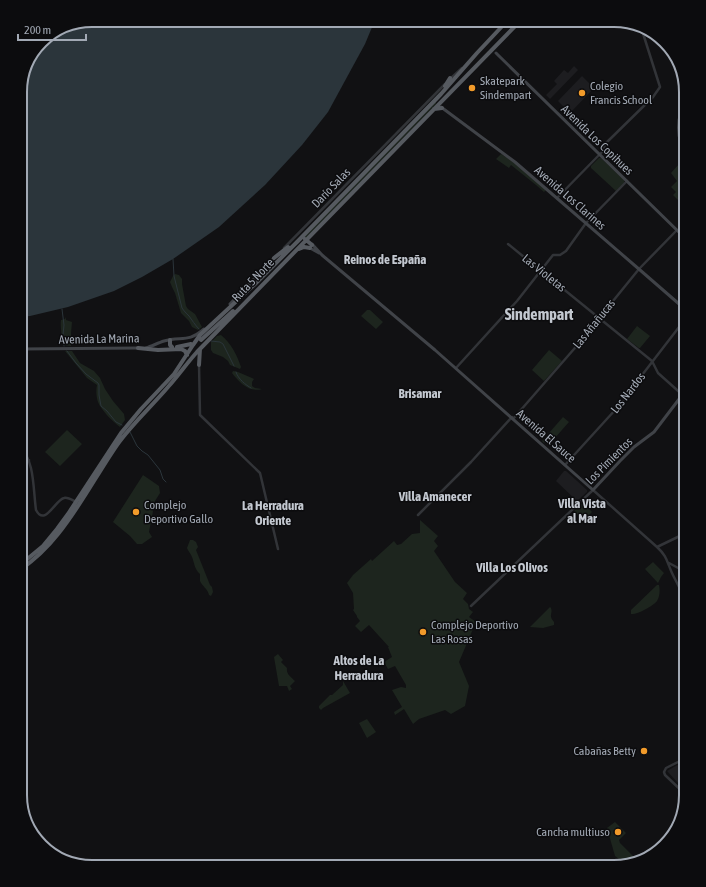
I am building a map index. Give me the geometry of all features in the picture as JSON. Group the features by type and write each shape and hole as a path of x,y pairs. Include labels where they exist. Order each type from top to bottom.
{"highway":[{"name":"Ruta 5 Norte","path":"27,564 52,541 64,526 121,433 170,378 199,340 229,307 255,284 298,241 437,98 502,27"},
{"path":"440,94 438,101 440,106 489,52 514,27"},
{"path":"487,42 489,52"},
{"path":"496,53 497,45"},
{"path":"437,98 450,78"},
{"name":"Ruta 5 Norte","path":"27,559 50,538 126,434 197,352 432,111 440,106"},
{"path":"311,245 310,239 312,234"},
{"path":"274,258 302,239 306,240 311,245"},
{"path":"296,250 311,245"},
{"path":"197,352 196,344 199,340 204,338 226,317 244,304"},
{"path":"170,340 170,345 172,347"},
{"path":"147,349 191,344"},
{"path":"138,348 158,350 181,349 185,350 187,355"},
{"path":"199,364 201,348"},
{"path":"189,361 195,360 199,364"}],"main road":[{"name":"Avenida Los Copihues","path":"496,53 677,230"},
{"name":"Avenida Los Clarines","path":"440,106 515,162 679,304"},
{"name":"Avenida El Sauce","path":"311,245 456,368 593,490"},
{"name":"Darío Salas","path":"199,333 229,307 274,258"},
{"name":"Avenida La Marina","path":"27,350 138,348 151,346 162,341 188,338 199,333"},
{"name":"Los Pimientos","path":"593,490 620,461 654,432 679,400"}],"street":[{"path":"557,198 600,155 605,144 653,97 660,87 643,34"},
{"name":"Darío Salas","path":"274,258 450,78 474,56"},
{"path":"456,368 512,307 553,255 560,255 566,252 586,223 627,182"},
{"name":"Las Añañucas","path":"418,515 512,418 574,349 639,269 677,230"},
{"name":"Las Violetas","path":"508,244 652,361 658,373 679,391"},
{"name":"Los Nardos","path":"565,465 621,403 679,327"},
{"path":"197,352 199,364 200,415 260,473 278,548"},
{"path":"27,456 31,469 36,510 38,513 42,515 47,514 58,501 64,498 70,499 77,503"},
{"name":"Avenida El Sauce","path":"593,490 663,552 679,587"},
{"name":"Los Pimientos","path":"471,606 593,490"},
{"path":"657,547 679,536"},
{"path":"668,563 679,568"},
{"path":"679,762 666,768 664,772 665,775 679,788"}],"shaded area":[{"path":"92,27 372,27 365,44 328,112 302,145 265,185 219,227 173,259 114,291 68,307 27,316 27,88 32,67 46,46 67,32 79,28"},
{"path":"574,66 578,70 550,99 546,95 557,84 554,81 564,70 568,73"},
{"name":"Colegio Francis School","path":"582,76 594,88 570,113 558,101"},
{"path":"436,101 436,104 305,239 303,238"},
{"path":"501,154 514,162 546,190 544,192 511,165 509,168 496,159"},
{"path":"599,158 601,158 624,180 624,183 616,191 591,168 591,166"},
{"path":"679,164 678,200 673,195 676,192 671,187 677,181 671,173"},
{"path":"175,274 179,275 182,279 186,306 195,314 202,327 198,330 192,327 189,321 181,313 170,282"},
{"path":"367,310 370,310 383,322 376,329 361,316"},
{"path":"66,317 66,320 72,322 71,346 63,345 61,320 65,319"},
{"path":"637,326 650,336 640,348 627,339"},
{"path":"221,335 228,342 238,358 241,367 240,369 230,365 223,357 213,353 211,350 211,342 217,336"},
{"path":"549,350 562,361 544,381 532,370"},
{"path":"65,351 72,351 80,363 94,371 100,378 113,401 124,414 125,420 120,427 108,416 98,402 96,391 97,385 87,378"},
{"path":"233,371 254,379 252,386 262,389 257,390 245,386 232,373"},
{"path":"563,417 569,422 554,439 551,436 544,443 542,441"},
{"path":"67,430 82,444 60,466 45,452"},
{"path":"564,471 566,471 587,490 587,492 578,500 576,500 556,481"},
{"name":"Complejo Deportivo Gallo","path":"143,475 159,486 160,493 155,501 149,532 152,537 142,544 137,544 113,522"},
{"path":"582,503 584,503 592,512 583,521 574,511"},
{"name":"Complejo Deportivo Las Rosas","path":"420,520 438,536 434,541 438,546 434,551 455,582 467,593 463,599 468,604 469,609 473,612 469,617 476,622 459,662 469,686 465,706 451,714 445,710 419,719 413,724 404,709 395,715 394,712 402,707 392,690 401,687 406,688 406,685 395,666 388,669 384,662 392,657 389,647 369,625 361,632 355,626 360,621 353,610 353,593 347,583 353,575 371,559 372,561 394,541 397,545 401,544 412,534 420,533"},
{"path":"190,540 196,542 198,547 196,550 212,587 213,592 211,596 200,581 200,574 187,548"},
{"path":"653,562 664,573 658,583 645,569"},
{"path":"657,585 659,585 660,591 657,601 645,610 631,614 631,610"},
{"path":"550,607 551,618 554,625 543,628 530,627"},
{"path":"278,654 283,660 281,662 287,668 288,674 295,681 290,686 292,689 289,691 287,686 279,686 274,657"},
{"path":"343,681 350,693 321,710 319,706 343,685"},
{"path":"367,719 376,732 367,738 359,723"},
{"path":"679,764 679,784 667,771"},
{"path":"615,822 626,833 619,840 620,843 634,857 619,859 615,856 607,828"}],"waterway":[{"path":"173,259 174,276 182,308 199,329"},
{"path":"62,309 64,346"},
{"path":"211,341 220,342 223,344 234,366"},
{"path":"67,351 86,374 98,383 101,406 116,422 122,425"},
{"path":"236,372 240,379 251,388"},
{"path":"130,432 137,446 148,455 160,470 163,479 166,482"}],"railway":[{"path":"679,120 679,136"}],"place":[{"name":"Skatepark Sindempart","path":"472,88"},
{"name":"Colegio Francis School","path":"582,93"},
{"name":"Complejo Deportivo Gallo","path":"136,512"},
{"name":"Complejo Deportivo Las Rosas","path":"423,632"},
{"name":"Cabañas Betty","path":"644,751"},
{"name":"Cancha multiuso","path":"618,832"}],"district":[{"name":"Reinos de España","path":"385,259"},
{"name":"Sindempart","path":"539,314"},
{"name":"Brisamar","path":"420,393"},
{"name":"Villa Amanecer","path":"435,496"},
{"name":"Villa Vista al Mar","path":"582,510"},
{"name":"La Herradura Oriente","path":"273,512"},
{"name":"Villa Los Olivos","path":"512,567"},
{"name":"Altos de La Herradura","path":"359,668"}]}
